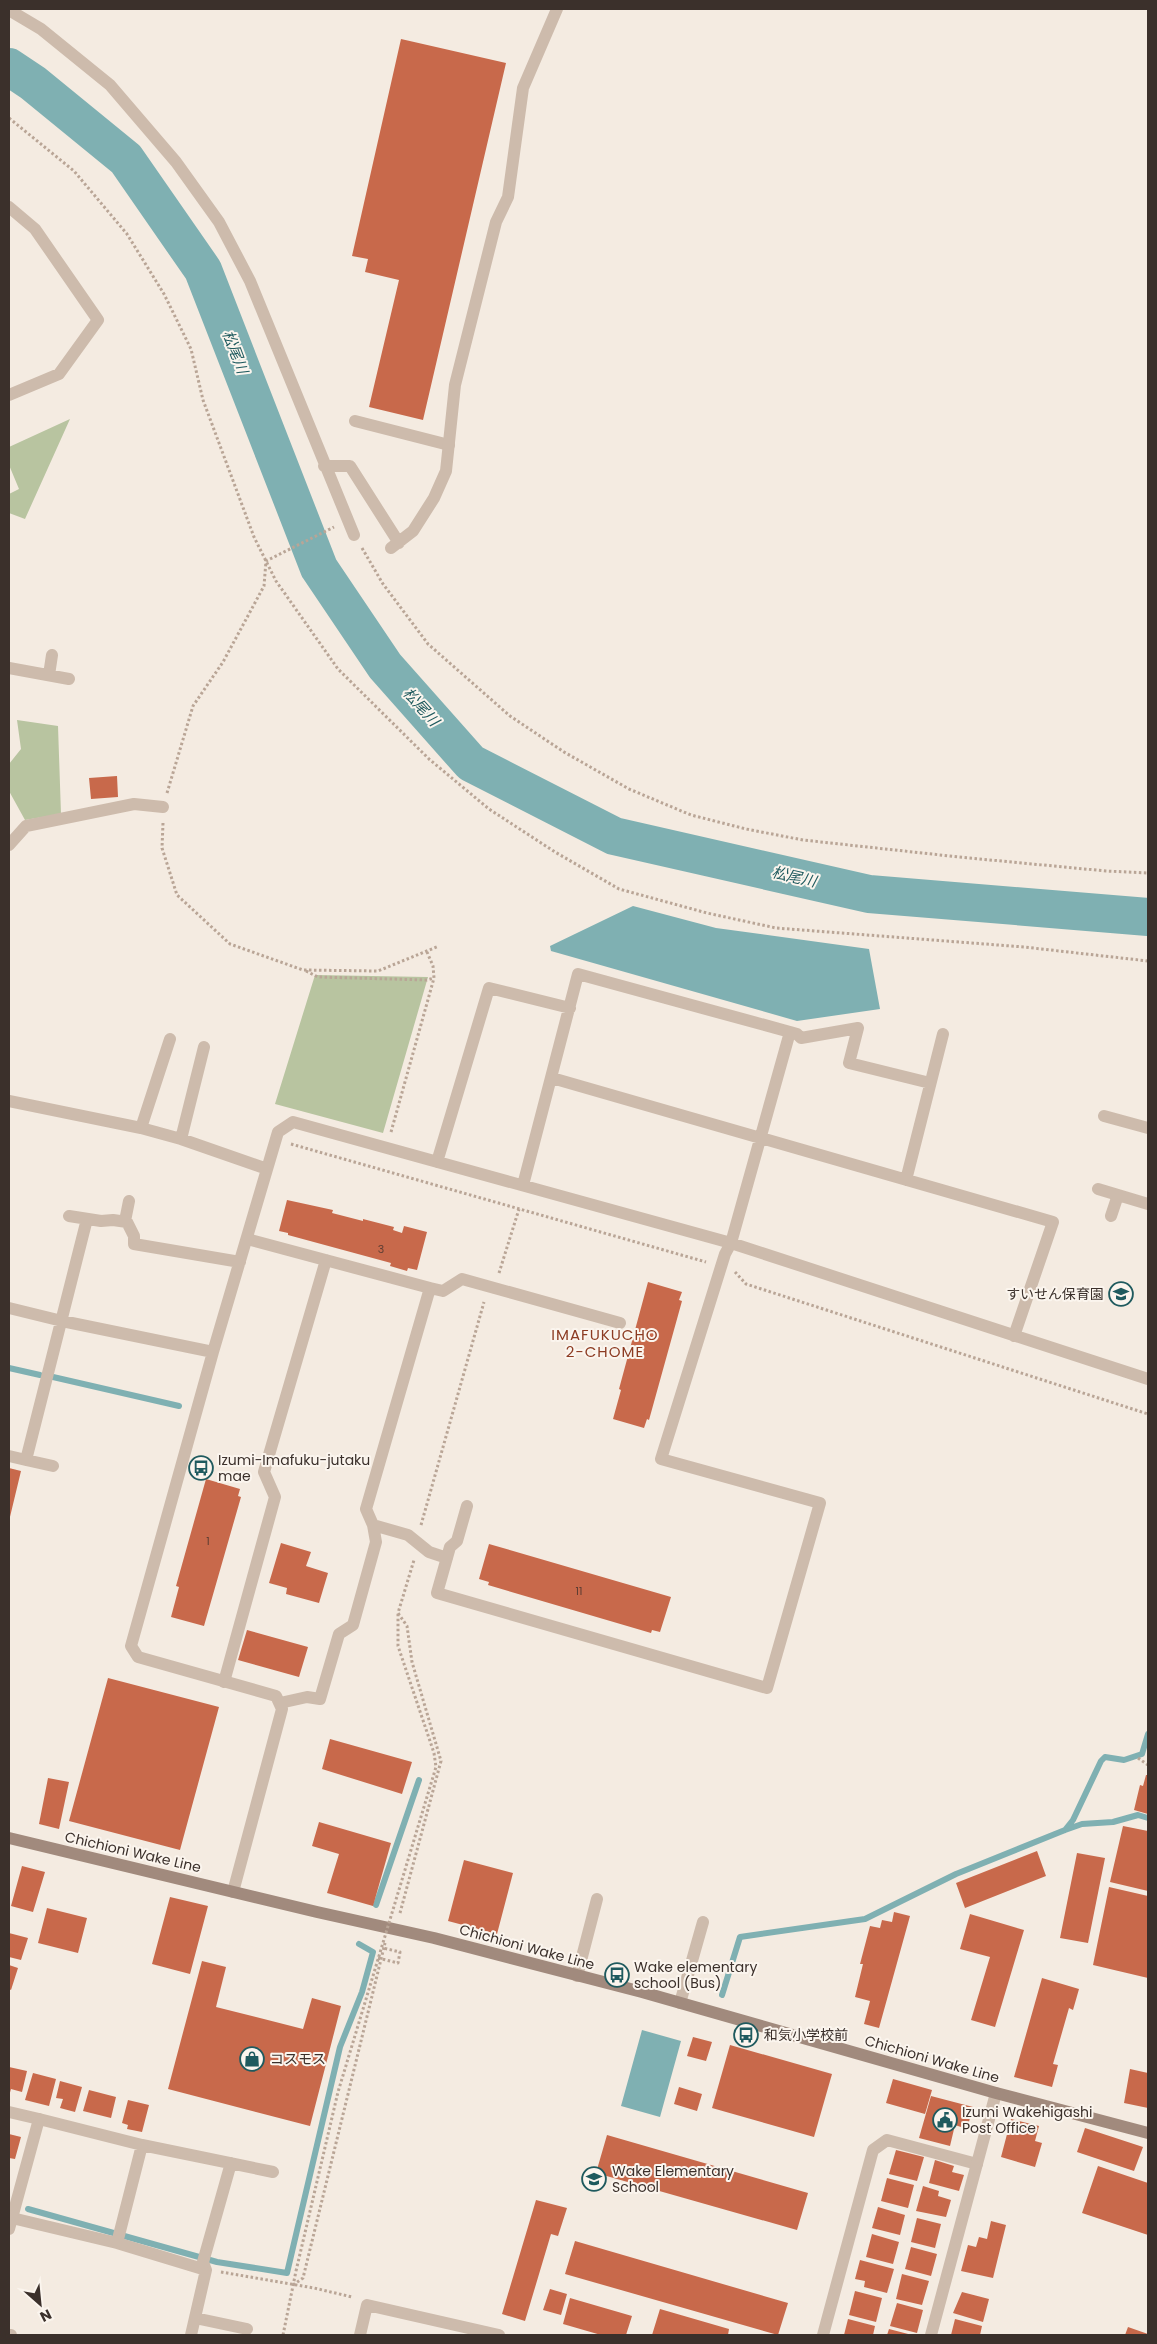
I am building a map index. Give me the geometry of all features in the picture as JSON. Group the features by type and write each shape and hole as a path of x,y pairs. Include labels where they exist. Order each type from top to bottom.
{"main road":[{"name":"Chichioni Wake Line","path":"9,1838 396,1929 680,2003 1148,2133"}],"street":[{"path":"324,466 350,466 395,546 413,530 434,498 446,471 455,385 496,222 508,197 523,88 557,9"},
{"path":"9,10 41,29 110,85 176,162 219,222 253,289 324,466 354,535"},
{"path":"9,207 35,229 98,320 59,374 9,395"},
{"path":"355,422 449,445"},
{"path":"49,676 52,655"},
{"path":"9,668 69,679"},
{"path":"9,845 26,826 134,804 163,807"},
{"path":"523,1185 578,974 790,1032 801,1038 858,1028 849,1063 930,1083"},
{"path":"437,1162 489,988 570,1008"},
{"path":"467,1506 457,1541 450,1547 437,1592 767,1688 820,1502 661,1459 724,1254 731,1243 790,1032"},
{"path":"906,1180 942,1034"},
{"path":"141,1128 170,1039"},
{"path":"181,1139 204,1047"},
{"path":"552,1078 1053,1222 1014,1336"},
{"path":"9,1101 33,1108 98,1118 141,1128 181,1139 267,1169"},
{"path":"1104,1116 1148,1128"},
{"path":"233,1892 282,1709 280,1703 276,1696 138,1657 131,1646 213,1352 278,1132 293,1122 731,1243 1148,1379"},
{"path":"1098,1189 1148,1204"},
{"path":"1111,1216 1118,1195"},
{"path":"125,1221 129,1201"},
{"path":"69,1216 125,1221 134,1236 134,1244 240,1262"},
{"path":"26,1460 87,1219"},
{"path":"247,1239 442,1291 462,1280 620,1323"},
{"path":"224,1682 275,1497 264,1472 326,1260"},
{"path":"280,1703 307,1697 320,1699 339,1634 353,1625 376,1542 373,1526 366,1510 430,1288"},
{"path":"10,1310 213,1352"},
{"path":"9,1456 53,1466"},
{"path":"373,1526 408,1536 429,1552 447,1558"},
{"path":"577,1976 597,1899"},
{"path":"680,2003 703,1922"},
{"path":"931,2335 996,2092"},
{"path":"9,2112 142,2145 273,2172"},
{"path":"39,2119 10,2224 118,2237 205,2262"},
{"path":"823,2335 873,2150 887,2140 977,2164"},
{"path":"118,2237 142,2145"},
{"path":"191,2335 205,2262 231,2163"},
{"path":"360,2335 367,2305 471,2332 500,2335"},
{"path":"195,2318 247,2329"}],"path":[{"path":"9,118 74,172 127,234 164,294 191,349 203,400 254,537 276,581 338,669 429,759 489,809 555,852 619,889 707,913 776,928 1024,947 1148,961"},
{"path":"266,561 347,520"},
{"path":"354,535 383,584 428,644 510,716 564,752 630,788 691,816 803,840 998,861 1148,873"},
{"path":"266,561 264,586 223,662 194,706 163,807 162,848 177,894 230,944 318,977 427,980 434,978"},
{"path":"303,970 378,971 439,946"},
{"path":"391,1133 434,978 433,966 427,952"},
{"path":"287,1154 290,1144 733,1269 746,1284 1148,1414"},
{"path":"283,2335 338,2092 436,1767 434,1753 398,1646 398,1613 418,1545 420,1527 485,1297 494,1288 519,1209"},
{"path":"396,1929 441,1761 412,1662 407,1626 398,1613"},
{"path":"1138,1758 1148,1765"},
{"path":"293,2285 303,2278 385,1941"},
{"path":"378,1958 398,1963 400,1952 383,1948"},
{"path":"205,2262 293,2285 358,2298 367,2305"}],"green space":[{"path":"70,419 25,519 9,513 9,494 19,489 9,465 9,447"},
{"path":"17,720 58,726 61,814 25,820 9,791 9,764 21,749"},
{"path":"315,975 428,977 383,1133 275,1104"}],"water":[{"path":"633,906 716,928 869,949 880,1009 797,1021 551,951 550,946"},
{"path":"642,2030 681,2041 660,2117 621,2106"}],"building":[{"path":"401,39 506,63 423,420 369,407 399,280 365,272 368,259 352,256"},
{"path":"117,776 118,797 91,799 89,778"},
{"path":"287,1200 333,1210 332,1213 363,1221 363,1219 394,1227 393,1230 402,1233 404,1226 427,1232 417,1270 408,1268 407,1271 390,1266 391,1263 279,1231"},
{"path":"648,1282 682,1292 679,1300 682,1301 649,1420 647,1419 644,1428 613,1419 621,1390 619,1389"},
{"path":"9,1468 21,1471 9,1521"},
{"path":"206,1479 240,1489 238,1496 241,1497 204,1626 171,1617 179,1587 176,1586"},
{"path":"281,1543 311,1552 306,1566 328,1573 319,1603 286,1594 287,1588 269,1583"},
{"path":"489,1544 671,1597 660,1632 652,1630 651,1633 488,1585 489,1582 479,1579"},
{"path":"247,1630 308,1647 299,1677 238,1660"},
{"path":"108,1678 219,1707 180,1850 69,1821"},
{"path":"330,1739 412,1762 402,1794 322,1769"},
{"path":"1146,1775 1148,1775 1148,1814 1134,1810 1140,1785 1143,1786"},
{"path":"48,1778 69,1782 59,1829 39,1824"},
{"path":"319,1822 391,1843 373,1906 327,1893 339,1854 312,1846"},
{"path":"1123,1826 1148,1831 1148,1891 1110,1882"},
{"path":"1037,1851 1046,1876 965,1908 956,1883"},
{"path":"1077,1853 1105,1858 1088,1943 1060,1938"},
{"path":"464,1860 513,1873 497,1934 448,1921"},
{"path":"22,1866 45,1872 33,1912 11,1906"},
{"path":"1109,1887 1148,1896 1148,1978 1093,1965"},
{"path":"170,1897 208,1906 190,1974 152,1964"},
{"path":"47,1908 87,1918 78,1953 38,1943"},
{"path":"894,1912 910,1916 879,2028 864,2024 870,2001 855,1997 863,1964 860,1964 870,1926 880,1928 882,1920 892,1922"},
{"path":"970,1914 1024,1930 995,2027 971,2020 990,1957 960,1949"},
{"path":"9,1933 28,1938 21,1960 9,1957"},
{"name":"コスモス","path":"202,1961 226,1967 216,2007 303,2029 312,1998 341,2006 310,2126 168,2089"},
{"path":"9,1965 18,1968 11,1990 9,1989"},
{"path":"1042,1978 1079,1989 1073,2010 1069,2008 1053,2064 1058,2065 1052,2087 1014,2077"},
{"path":"693,2037 712,2042 706,2061 687,2056"},
{"path":"730,2045 832,2074 814,2137 712,2108"},
{"path":"9,2067 27,2071 22,2092 11,2089 9,2096"},
{"path":"1130,2069 1148,2073 1148,2108 1124,2103"},
{"path":"33,2073 56,2079 49,2106 25,2100"},
{"path":"893,2079 932,2090 925,2114 886,2103"},
{"path":"60,2081 82,2087 75,2112 60,2108 63,2099 56,2098"},
{"path":"679,2087 702,2094 697,2111 674,2104"},
{"path":"89,2090 116,2097 111,2118 83,2111"},
{"path":"931,2096 973,2107 967,2129 955,2125 950,2146 919,2138"},
{"path":"128,2100 149,2105 142,2132 127,2129 128,2125 122,2123"},
{"path":"1011,2119 1039,2126 1035,2141 1042,2143 1035,2167 1001,2157"},
{"path":"1085,2128 1143,2147 1134,2171 1077,2152"},
{"path":"9,2134 21,2137 15,2159 9,2158"},
{"path":"607,2135 808,2193 797,2230 596,2173"},
{"path":"896,2150 924,2157 917,2181 889,2174"},
{"path":"935,2160 954,2166 952,2172 964,2175 959,2191 929,2183"},
{"path":"1098,2166 1148,2183 1148,2235 1082,2213"},
{"path":"887,2178 914,2185 908,2208 881,2201"},
{"path":"923,2186 939,2191 938,2196 951,2200 946,2217 916,2211"},
{"path":"536,2200 567,2208 558,2236 551,2234 525,2321 502,2314"},
{"path":"878,2207 905,2215 900,2235 872,2228"},
{"path":"917,2218 941,2224 935,2248 911,2242"},
{"path":"991,2221 1006,2225 993,2278 961,2271 968,2245 976,2247 979,2237 987,2239"},
{"path":"872,2234 899,2242 893,2264 866,2257"},
{"path":"575,2241 788,2303 778,2335 565,2274"},
{"path":"911,2247 937,2254 931,2276 905,2269"},
{"path":"860,2260 894,2269 887,2293 864,2287 865,2281 855,2279"},
{"path":"902,2274 929,2281 922,2305 896,2299"},
{"path":"550,2289 567,2294 561,2315 543,2310"},
{"path":"855,2291 882,2298 876,2322 849,2315"},
{"path":"962,2292 989,2299 983,2322 953,2313"},
{"path":"570,2298 632,2316 626,2335 601,2335 563,2324"},
{"path":"897,2303 923,2310 917,2333 890,2326"},
{"path":"660,2309 729,2329 728,2335 652,2335"},
{"path":"848,2319 875,2326 873,2335 844,2335"},
{"path":"955,2319 982,2326 980,2335 951,2335"},
{"path":"1128,2327 1148,2334 1148,2335 1125,2335"},
{"path":"889,2329 912,2335 887,2335"}],"waterway":[{"name":"松尾川","path":"9,67 33,83 126,159 203,270 319,568 385,666 471,763 614,836 869,894 1148,917"},
{"path":"9,1368 40,1375"},
{"path":"53,1377 179,1406"},
{"path":"1065,1830 1073,1820 1101,1761 1105,1757 1124,1760 1142,1754 1148,1734"},
{"path":"376,1905 419,1780"},
{"path":"722,1995 740,1937 865,1919 956,1874 1065,1830 1082,1824 1113,1822 1138,1815 1148,1818"},
{"path":"28,2209 217,2262 287,2273 340,2047 362,1992 373,1952 359,1944"}],"place":[{"name":"すいせん保育園","path":"1121,1294"},
{"name":"Izumi-Imafuku-jutaku mae","path":"201,1468"},
{"name":"Wake elementary school (Bus)","path":"617,1975"},
{"name":"和気小学校前","path":"746,2035"},
{"name":"コスモス","path":"252,2059"},
{"name":"Izumi Wakehigashi Post Office","path":"945,2120"},
{"name":"Wake Elementary School","path":"594,2179"}],"district":[{"name":"IMAFUKUCHO 2-CHOME","path":"605,1344"}]}
